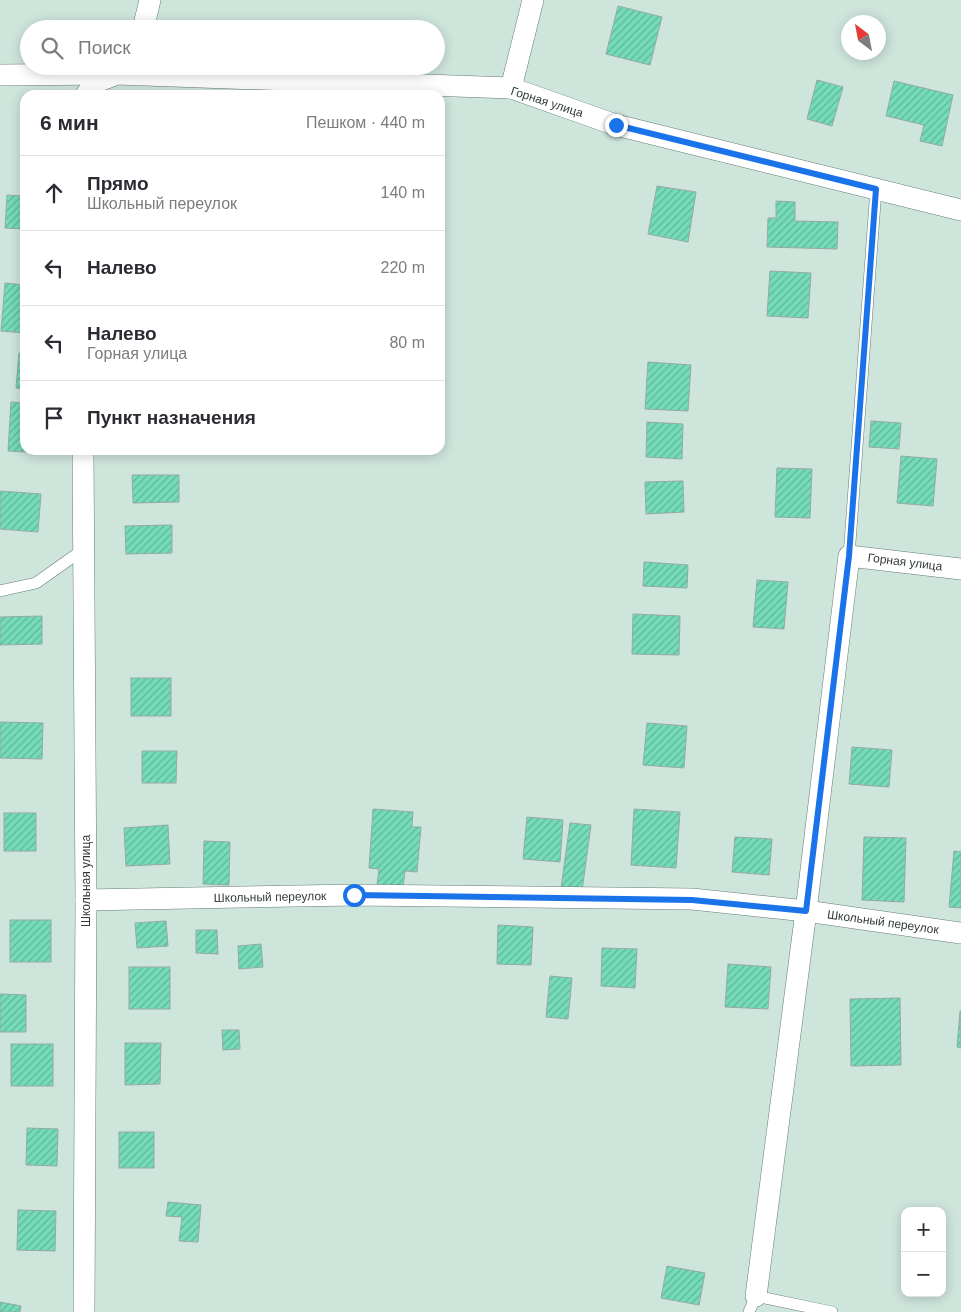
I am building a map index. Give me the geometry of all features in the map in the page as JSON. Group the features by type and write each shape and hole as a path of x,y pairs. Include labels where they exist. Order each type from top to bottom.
{"street":[{"path":"145,20 150,0"},
{"path":"511,88 533,0"},
{"path":"0,75 20,74"},
{"name":"Горная улица","path":"90,89 112,75"},
{"name":"Горная улица","path":"229,75 511,88 616,125 961,210"},
{"name":"Школьная улица","path":"83,455 86,900 84,1312"},
{"path":"752,1304 806,911 849,556"},
{"name":"Горная улица","path":"849,556 961,569"},
{"name":"Школьный переулок","path":"86,900 354,895 692,900 806,911 961,933"}],"lane":[{"path":"849,556 876,189"},
{"path":"0,591 36,583 84,549"},
{"path":"752,1304 832,1312"}],"building":[{"path":"618,6 662,17 650,65 606,54"},
{"path":"817,80 843,87 832,126 807,119"},
{"path":"894,81 953,95 942,146 920,141 924,125 886,116"},
{"path":"657,186 696,192 688,242 648,234"},
{"path":"7,195 20,196 20,229 5,228"},
{"path":"776,201 795,202 795,221 838,222 837,249 767,247 768,218 776,218"},
{"path":"770,271 811,273 808,318 767,316"},
{"path":"5,283 20,284 20,333 1,331"},
{"path":"19,353 20,388 16,388"},
{"path":"648,362 691,365 688,411 645,409"},
{"path":"11,402 20,403 20,452 8,451"},
{"path":"871,421 901,423 899,449 869,447"},
{"path":"647,422 683,424 682,459 646,457"},
{"path":"901,456 937,459 933,506 897,503"},
{"path":"777,468 812,469 810,518 775,517"},
{"path":"132,475 179,475 179,502 133,503"},
{"path":"683,481 684,512 646,514 645,482"},
{"path":"0,491 41,494 38,532 0,529"},
{"path":"172,525 172,553 126,554 125,526"},
{"path":"644,562 688,565 687,588 643,586"},
{"path":"757,580 788,582 784,629 753,627"},
{"path":"633,614 680,616 679,655 632,654"},
{"path":"42,616 42,644 0,645 0,617"},
{"path":"131,678 171,678 171,716 131,716"},
{"path":"0,722 43,723 42,759 0,758"},
{"path":"647,723 687,726 684,768 643,765"},
{"path":"852,747 892,750 889,787 849,784"},
{"path":"142,751 177,751 176,783 142,783"},
{"path":"373,809 413,812 412,827 421,827 417,872 405,871 403,887 377,885 379,869 369,868"},
{"path":"634,809 680,812 676,868 631,865"},
{"path":"4,813 36,813 36,851 4,851"},
{"path":"527,817 563,820 560,862 523,859"},
{"path":"570,823 591,825 582,891 561,888"},
{"path":"168,825 170,864 126,866 124,828"},
{"path":"735,837 772,839 769,875 732,872"},
{"path":"864,837 906,838 904,902 862,900"},
{"path":"204,841 230,842 229,885 203,884"},
{"path":"954,851 961,852 961,908 949,907"},
{"path":"10,920 51,920 51,962 10,962"},
{"path":"166,921 168,946 137,948 135,923"},
{"path":"498,925 533,927 531,965 497,964"},
{"path":"196,930 217,930 218,954 196,953"},
{"path":"261,944 263,967 239,969 238,946"},
{"path":"602,948 637,949 635,988 601,986"},
{"path":"728,964 771,967 768,1009 725,1007"},
{"path":"129,967 170,967 170,1009 129,1009"},
{"path":"550,976 572,978 568,1019 546,1017"},
{"path":"0,994 26,995 26,1032 0,1032"},
{"path":"900,998 901,1065 851,1066 850,999"},
{"path":"961,1011 961,1048 957,1047"},
{"path":"222,1030 239,1030 240,1049 223,1050"},
{"path":"125,1043 161,1043 160,1084 125,1085"},
{"path":"11,1044 53,1044 53,1086 11,1086"},
{"path":"27,1128 58,1129 57,1166 26,1165"},
{"path":"119,1132 154,1132 154,1168 119,1168"},
{"path":"168,1202 201,1205 198,1242 179,1241 182,1217 166,1216"},
{"path":"18,1210 56,1211 55,1251 17,1250"},
{"path":"667,1266 705,1273 699,1305 661,1298"},
{"path":"0,1302 21,1306 20,1312 0,1312"}],"route":[{"path":"354,895 692,900 806,911 849,556 876,189 616,125"}]}
